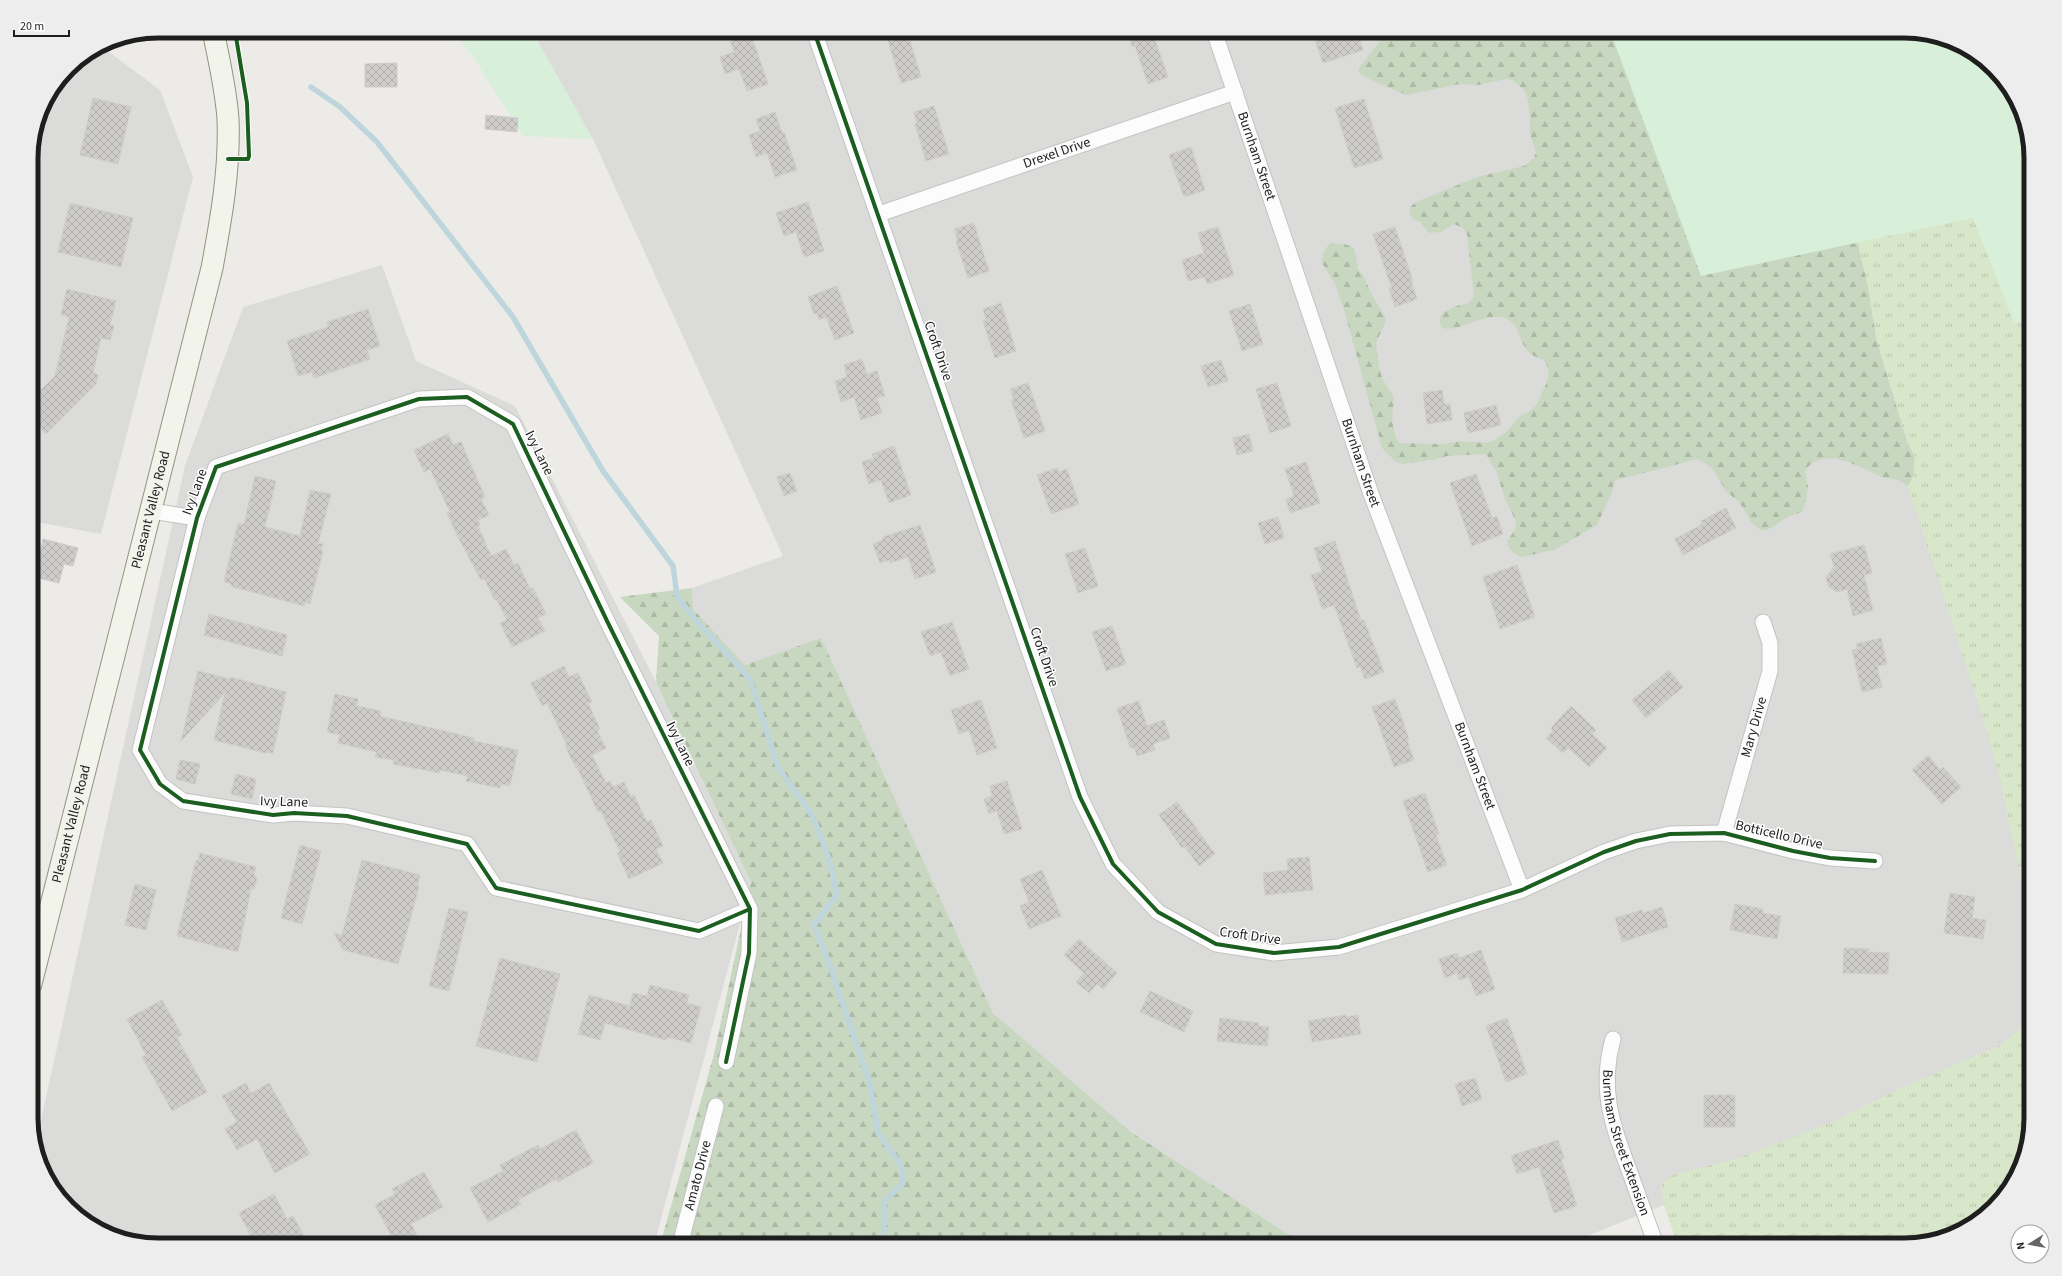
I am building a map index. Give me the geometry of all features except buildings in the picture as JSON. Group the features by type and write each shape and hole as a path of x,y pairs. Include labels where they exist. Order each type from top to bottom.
{"main road":[{"name":"Pleasant Valley Road","path":"38,956 212,268 225,200 228,159 228,118 214,38"}],"street":[{"name":"Croft Drive","path":"816,38 879,214 1080,797 1113,864 1158,912 1216,944 1274,953 1338,947 1522,890"},
{"name":"Burnham Street","path":"1216,38 1370,494 1522,890"},
{"name":"Drexel Drive","path":"879,214 1235,92"},
{"name":"Ivy Lane","path":"726,1062 749,953 750,909 608,623 513,424 468,397 419,399 216,467 197,518 140,750 160,784 183,801 273,815 294,813 347,816 467,844 496,888 699,931 750,909"},
{"name":"Ivy Lane","path":"151,511 197,518"},
{"name":"Mary Drive","path":"1724,833 1770,672 1770,643 1763,622"},
{"name":"Botticello Drive","path":"1522,890 1604,852 1636,841 1670,834 1724,833 1793,851 1830,858 1875,861"},
{"name":"Burnham Street Extension","path":"1613,1039 1608,1060 1606,1083 1610,1116 1654,1238"},
{"name":"Amato Drive","path":"682,1238 716,1106"}],"shaded area":[{"path":"529,38 1621,38 1913,415 2024,848 2024,1048 1955,1087 1582,1238 1294,1238 1131,1132 993,1013 821,639 745,665 693,609 692,588 783,556 593,139"},
{"path":"106,50 160,90 193,177 101,534 38,522 38,150 40,135 47,112 58,91 73,73 91,58"},
{"path":"382,265 416,361 515,406 656,682 751,882 656,1238 142,1237 112,1229 85,1213 73,1203 58,1185 50,1171 44,1157 39,1131 185,466 243,307"}],"green space":[{"path":"459,38 536,38 593,139 523,136 474,58"},
{"path":"1382,38 1812,38 1869,292 1876,337 1906,439 1913,452 1914,464 1910,484 1908,486 1898,480 1882,477 1842,460 1831,458 1821,459 1813,463 1805,471 1808,487 1806,502 1802,512 1789,516 1771,528 1762,531 1751,522 1740,503 1726,491 1712,468 1698,459 1616,480 1597,525 1554,550 1522,557 1513,552 1507,542 1515,529 1516,521 1505,499 1497,473 1486,454 1447,456 1432,460 1402,464 1396,462 1382,448 1345,313 1335,284 1322,263 1322,255 1330,243 1345,244 1354,248 1358,269 1364,277 1372,295 1385,317 1385,323 1376,343 1379,368 1383,380 1394,397 1392,421 1396,438 1400,443 1444,444 1460,441 1485,443 1493,441 1505,433 1521,415 1527,413 1536,406 1547,382 1549,371 1545,361 1531,354 1523,344 1514,325 1507,319 1490,317 1455,328 1447,329 1441,327 1441,316 1444,313 1453,307 1469,303 1474,296 1467,234 1463,228 1454,224 1441,232 1429,233 1420,222 1413,219 1409,213 1411,206 1416,202 1477,177 1524,166 1534,158 1536,152 1530,134 1530,115 1527,96 1523,89 1512,80 1506,79 1479,85 1460,84 1406,95 1361,75 1358,69"},
{"path":"1613,38 1920,39 1950,47 1964,54 1983,68 2004,91 2018,119 2024,150 2024,321 2014,323 1973,218 1701,276"},
{"path":"1812,38 1920,39 1950,47 1977,63 2004,91 2018,119 2022,135 2024,150 2024,894 2000,779 1983,718 1908,486 1910,484 1909,446 1876,337 1869,292"},
{"path":"692,588 693,609 745,665 821,638 993,1013 1131,1132 1294,1238 662,1238 714,1054 751,882 656,682 659,636 620,597"},
{"path":"2024,1026 2023,1134 2015,1164 2008,1178 1989,1203 1964,1222 1935,1234 1904,1238 1675,1238 1666,1212 1661,1190 1663,1183 1672,1175 1736,1159 1835,1121 1892,1092 1999,1046"}],"waterway":[{"path":"311,87 340,107 377,142 513,317 603,471 673,566 677,596 692,616 750,679 778,767 813,817 829,859 837,895 814,925 830,966 870,1084 878,1133 901,1165 903,1183 884,1202 885,1238"}],"cycle path":[{"path":"228,159 248,159 249,156 247,103 236,38"},
{"path":"816,38 1080,797 1113,864 1158,912 1216,944 1274,953 1339,947 1522,890 1604,852 1636,841 1670,834 1724,833 1793,851 1830,858 1875,861"},
{"path":"726,1062 749,953 750,909 608,623 513,424 467,397 419,399 216,467 197,518 140,750 160,784 183,801 273,815 294,813 347,816 467,844 496,888 699,931 750,909"}]}
